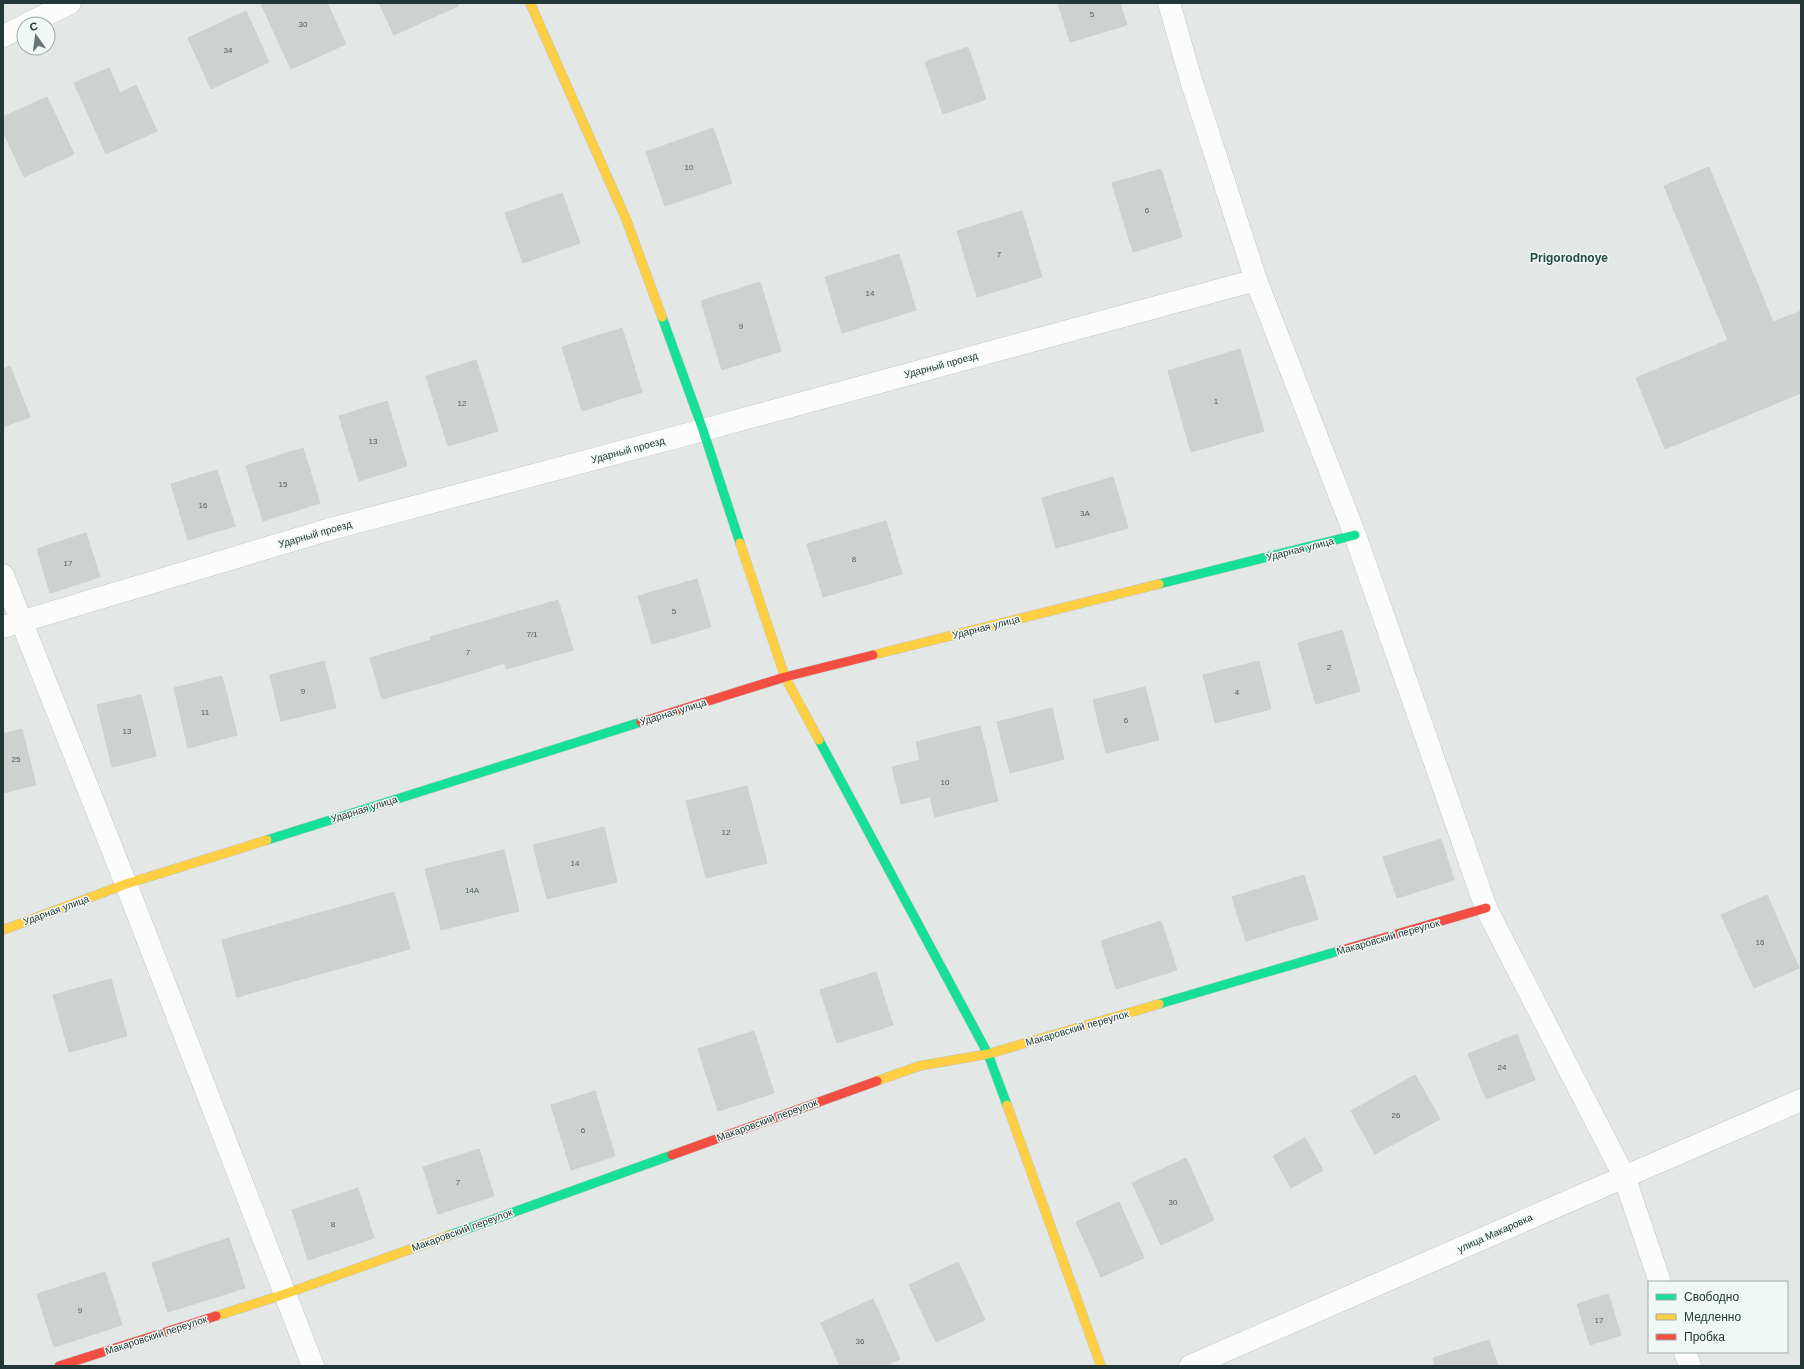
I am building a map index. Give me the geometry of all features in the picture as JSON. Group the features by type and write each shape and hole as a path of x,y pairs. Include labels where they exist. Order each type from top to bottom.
{"street":[{"path":"43,16 70,3"},
{"path":"530,3 626,218 703,430 785,677 988,1054 1101,1366"},
{"path":"1169,3 1191,80 1256,280 1355,535 1486,908 1624,1176 1660,1281"},
{"path":"3,36 16,30"},
{"name":"Ударный проезд","path":"12,624 327,530 1256,280"},
{"name":"Ударная улица","path":"3,930 126,884 785,677 1355,535"},
{"path":"3,575 12,624 126,884 313,1366"},
{"name":"Макаровский переулок","path":"59,1366 285,1294 919,1066 988,1054 1486,908"},
{"name":"улица Макаровка","path":"1190,1366 1801,1100"},
{"path":"1685,1353 1690,1366"}],"building":[{"path":"327,3 346,44 291,69 261,4"},
{"path":"379,3 457,3 458,6 394,35"},
{"path":"1058,3 1120,3 1127,25 1070,42"},
{"path":"246,11 269,62 211,89 188,38"},
{"path":"968,47 986,99 943,114 925,62"},
{"path":"109,68 120,93 136,85 157,131 106,154 74,83"},
{"path":"47,97 74,154 24,177 3,131 3,117"},
{"path":"713,128 732,183 665,206 646,152"},
{"path":"1709,167 1773,322 1801,311 1801,393 1665,449 1636,378 1728,340 1664,186"},
{"path":"1161,169 1182,237 1133,252 1112,183"},
{"path":"562,193 580,243 523,263 505,213"},
{"path":"1022,211 1042,277 977,297 957,231"},
{"path":"899,254 916,310 842,333 825,277"},
{"path":"760,282 781,351 722,370 701,301"},
{"path":"622,328 642,392 582,411 562,347"},
{"path":"1240,349 1264,431 1191,452 1168,371"},
{"path":"476,360 498,431 448,446 426,376"},
{"path":"10,366 30,417 3,427 3,369"},
{"path":"387,401 407,466 359,481 339,416"},
{"path":"303,448 320,503 263,521 246,466"},
{"path":"217,470 235,526 188,540 171,484"},
{"path":"1113,477 1128,528 1056,548 1042,498"},
{"path":"886,521 902,574 823,597 807,544"},
{"path":"86,533 100,577 50,593 37,549"},
{"path":"697,579 711,627 652,644 638,596"},
{"path":"558,600 573,650 506,669 492,619"},
{"path":"492,619 505,663 443,682 430,637"},
{"path":"1342,630 1360,691 1316,704 1298,643"},
{"path":"431,640 443,682 382,699 370,658"},
{"path":"324,661 336,708 281,721 270,675"},
{"path":"1259,661 1271,709 1215,723 1203,675"},
{"path":"222,676 237,735 188,748 174,688"},
{"path":"1145,687 1159,740 1106,753 1093,700"},
{"path":"141,695 156,756 112,767 97,705"},
{"path":"1052,708 1064,759 1010,773 997,722"},
{"path":"980,726 998,801 935,817 930,797 901,804 892,767 920,760 916,742"},
{"path":"22,729 36,785 3,793 3,734"},
{"path":"747,786 767,863 706,878 686,801"},
{"path":"604,827 617,882 547,899 533,845"},
{"path":"1441,839 1454,880 1397,898 1383,857"},
{"path":"504,850 519,911 441,930 425,869"},
{"path":"1304,875 1318,919 1246,941 1232,897"},
{"path":"394,892 410,949 237,997 222,940"},
{"path":"1767,895 1799,968 1754,988 1721,915"},
{"path":"1161,921 1177,970 1116,989 1101,941"},
{"path":"876,972 893,1025 837,1043 820,990"},
{"path":"111,979 127,1036 69,1052 53,995"},
{"path":"754,1031 774,1093 718,1111 698,1049"},
{"path":"1517,1034 1535,1080 1486,1099 1468,1054"},
{"path":"1415,1075 1440,1119 1375,1154 1351,1111"},
{"path":"595,1091 615,1156 571,1170 551,1105"},
{"path":"1305,1138 1323,1170 1291,1188 1273,1156"},
{"path":"479,1149 494,1196 438,1214 423,1167"},
{"path":"1186,1158 1214,1220 1161,1245 1132,1183"},
{"path":"358,1188 374,1238 308,1260 292,1210"},
{"path":"1119,1202 1144,1258 1101,1277 1076,1222"},
{"path":"229,1238 245,1288 168,1312 152,1263"},
{"path":"958,1262 985,1320 936,1342 909,1285"},
{"path":"105,1272 122,1325 54,1347 37,1294"},
{"path":"1608,1294 1621,1335 1590,1345 1577,1304"},
{"path":"873,1299 900,1359 884,1366 840,1366 821,1323"},
{"path":"1489,1340 1498,1366 1435,1366 1433,1358"}],"traffic: fast":[{"path":"662,317 703,430 740,543"},
{"path":"1159,584 1355,535"},
{"path":"267,840 641,722"},
{"path":"819,740 988,1054 1007,1105"},
{"path":"1159,1004 1342,950"},
{"path":"450,1235 672,1155"}],"traffic: slow":[{"path":"530,3 626,219 662,317"},
{"path":"740,543 785,677 819,740"},
{"path":"873,655 1159,584"},
{"path":"3,930 126,884 267,840"},
{"path":"877,1081 919,1066 988,1054 1159,1004"},
{"path":"1007,1105 1101,1366"},
{"path":"216,1316 285,1294 450,1235"}],"traffic: jam":[{"path":"641,722 785,677 873,655"},
{"path":"1342,950 1486,908"},
{"path":"672,1155 877,1081"},
{"path":"59,1366 216,1316"}],"district":[{"name":"Prigorodnoye","path":"1569,258"}]}
